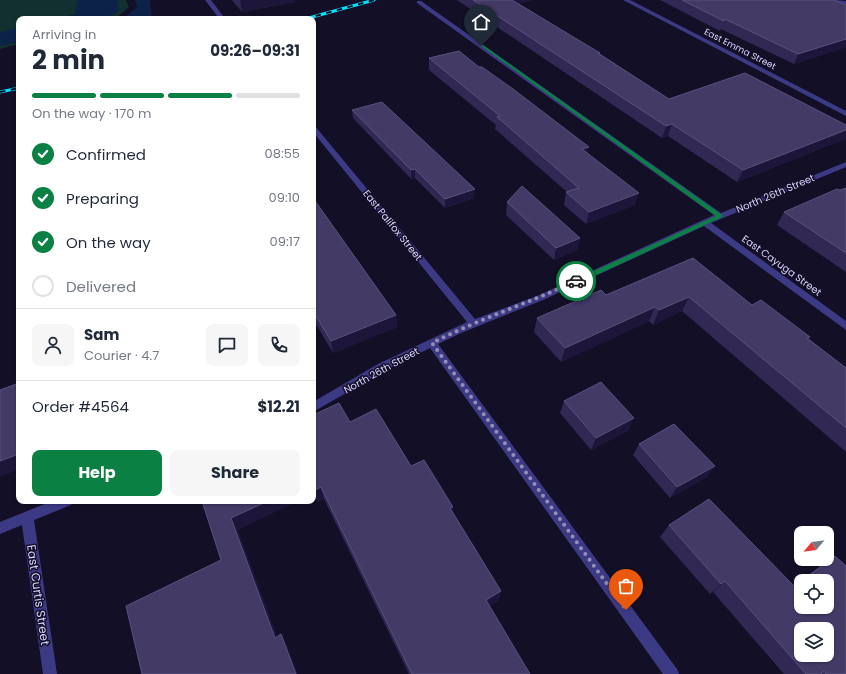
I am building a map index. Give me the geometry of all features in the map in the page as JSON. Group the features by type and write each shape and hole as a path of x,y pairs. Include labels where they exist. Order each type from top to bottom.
{"street":[{"path":"208,0 220,16"},
{"name":"East Emma Street","path":"626,0 846,114"},
{"path":"837,0 846,4"},
{"path":"418,2 720,216"},
{"name":"East Palifox Street","path":"316,131 474,324"},
{"name":"North 26th Street","path":"316,405 382,367 432,343 474,324 540,298 705,222 846,164"},
{"name":"East Cayuga Street","path":"705,222 846,326"},
{"path":"432,343 672,674"},
{"path":"0,528 60,504"},
{"name":"East Curtis Street","path":"27,517 50,674"}],"green space":[{"path":"0,0 126,0 129,7 118,16 16,16 16,45 0,49"}],"water":[{"path":"78,0 117,0 119,11 110,16 67,16 75,14"},
{"path":"135,0 150,0 152,16 126,16 137,7"},
{"path":"16,29 16,43 0,46 0,32"}],"building":[{"path":"473,0 512,0 600,53 598,53 669,99 745,73 846,125 846,130 743,170 672,124 666,126"},
{"path":"682,0 834,0 846,5 846,39 798,54 725,19 724,21"},
{"path":"459,51 479,67 482,67 513,89 589,147 582,149 639,193 589,212 566,192 579,188 497,117 500,116 429,58"},
{"path":"382,102 475,189 445,199 415,169 411,170 352,110"},
{"path":"522,186 580,238 556,248 507,202"},
{"path":"846,188 846,253 784,212 837,189 840,190"},
{"path":"316,202 396,315 331,341 316,316"},
{"path":"693,258 752,305 761,300 810,337 807,338 846,368 846,428 689,297 659,310 655,307 565,348 537,318 601,290 606,295"},
{"path":"601,382 634,418 596,438 564,401"},
{"path":"16,384 16,455 0,461 0,390"},
{"path":"339,403 350,422 376,409 411,466 424,460 453,507 450,508 501,591 486,600 530,674 412,674 321,487 316,490 316,414"},
{"path":"674,424 715,466 677,487 639,444"},
{"path":"709,499 794,586 794,614 834,614 834,574 810,574 821,566 834,566 835,556 846,566 846,674 826,674 824,671 821,674 806,674 796,662 834,662 834,622 794,622 794,660 725,581 721,584 669,525"},
{"path":"203,504 261,504 231,518 275,638 281,634 296,674 142,674 126,606 221,560"}],"railway":[{"path":"316,16 374,0"},
{"path":"0,92 16,89"}],"way so far":[{"path":"576,281 540,298 457,330 432,343 626,610"}],"route":[{"path":"481,46 720,216 576,281"}]}
